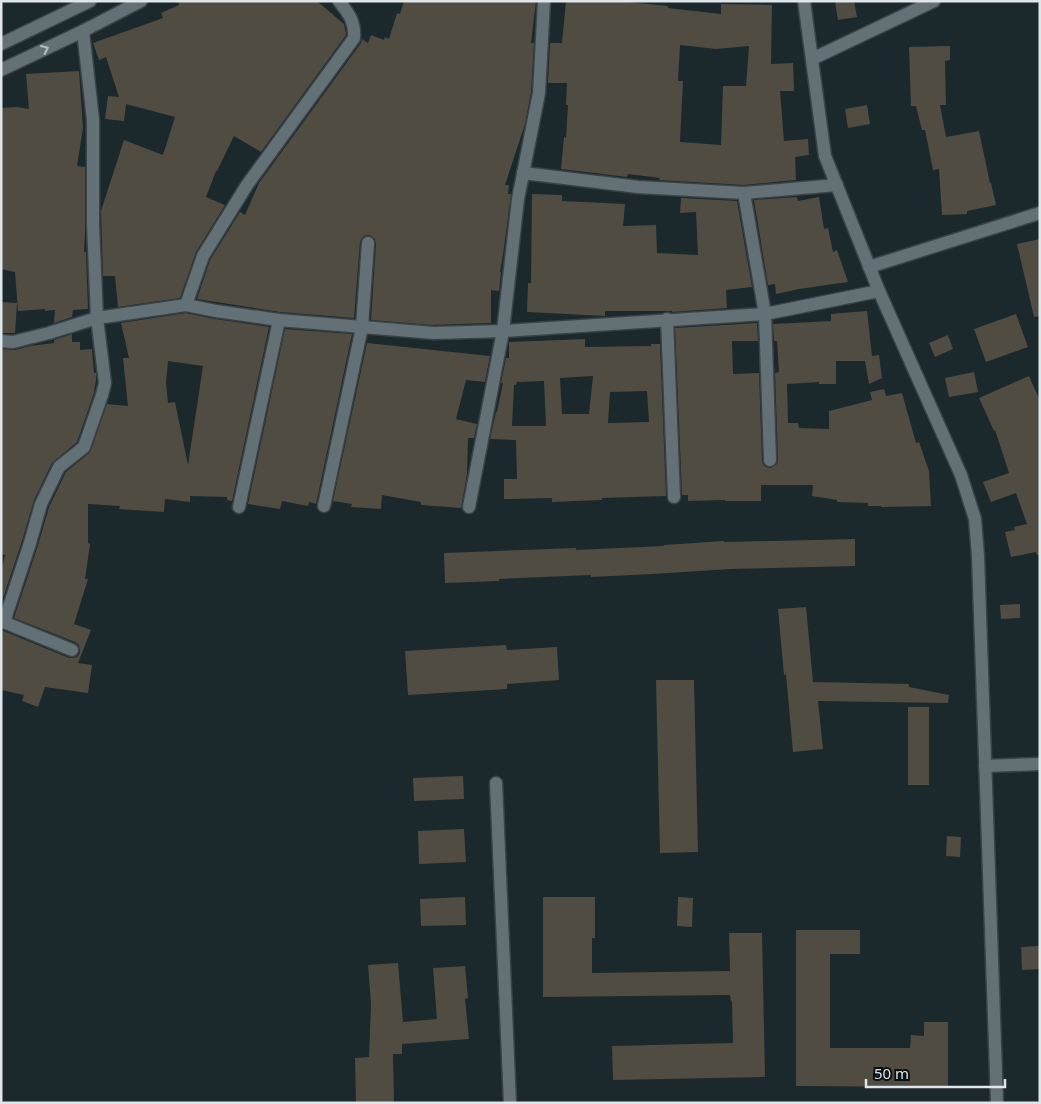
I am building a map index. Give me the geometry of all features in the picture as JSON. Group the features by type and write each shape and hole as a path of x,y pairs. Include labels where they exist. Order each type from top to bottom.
{"street":[{"path":"1,44 90,1"},
{"path":"1,70 141,1"},
{"path":"186,305 203,256 247,185 354,38 355,27 349,14 339,1"},
{"path":"469,507 503,331 518,199 540,93 544,1"},
{"path":"804,1 826,156 879,291 961,474 975,518 978,556 997,1103"},
{"path":"812,59 934,1"},
{"path":"72,650 3,622 41,504 59,467 84,447 105,383 97,318 93,224 92,120 83,31"},
{"path":"523,174 638,187 744,193 837,185"},
{"path":"744,193 765,314 770,460"},
{"path":"869,267 1040,213"},
{"path":"324,506 362,327 368,243"},
{"path":"1,341 13,342 97,318 186,305 279,320 434,334 765,314 879,291"},
{"path":"667,319 674,496"},
{"path":"239,506 279,320"},
{"path":"985,766 1040,764"},
{"path":"496,783 510,1103"}],"building":[{"path":"178,1 317,1 344,24 346,35 261,152 234,136 216,171 206,197 225,205 196,252 180,298 118,307 115,276 103,276 101,211 124,140 163,155 175,117 126,104 124,121 105,119 108,96 119,97 106,57 99,60 93,43 163,18 161,13 179,5"},
{"path":"404,1 536,1 531,43 534,43 531,92 525,124 505,185 509,185 508,194 511,194 499,291 491,290 491,323 432,325 371,320 376,244 375,239 369,235 364,236 360,242 354,318 280,312 197,299 210,260 240,212 245,215 259,183 361,43 362,39 368,43 371,35 384,40 385,37 389,39 397,13 400,14"},
{"path":"566,1 618,1 721,14 721,4 772,5 771,64 793,63 794,91 780,91 784,141 808,139 809,155 795,157 796,180 744,185 659,180 660,178 628,174 627,177 561,169 564,137 566,138 567,83 548,83 550,43 562,43","holes":["680,45 716,49 749,46 746,86 723,86 721,145 680,142 683,81 678,81"]},
{"path":"835,1 854,1 857,17 838,20"},
{"path":"950,46 950,60 945,61 946,105 940,105 946,137 979,131 996,205 967,211 967,214 942,215 939,169 933,170 925,130 922,130 916,106 911,106 909,47"},
{"path":"79,71 83,128 77,166 85,167 84,252 86,252 88,309 73,310 72,317 54,323 55,310 18,311 15,272 1,269 1,108 17,107 29,109 26,74"},
{"path":"867,105 870,124 848,128 845,109"},
{"path":"532,194 562,195 562,201 625,204 623,226 656,225 657,253 698,255 696,212 680,213 681,198 737,201 752,287 726,290 727,308 672,312 605,311 605,316 527,312 528,283 531,283"},
{"path":"797,197 798,201 819,197 824,229 828,228 833,252 837,250 848,282 776,294 775,284 768,285 754,200"},
{"path":"1040,239 1040,316 1034,317 1017,244"},
{"path":"1,302 17,303 15,333 1,333"},
{"path":"867,311 872,356 879,355 882,378 869,384 865,361 836,361 836,384 819,384 819,382 787,384 788,423 798,423 799,428 829,429 829,411 872,400 870,392 884,389 886,396 902,393 916,443 919,442 929,471 931,506 881,507 868,506 868,503 837,502 837,500 812,496 813,485 761,485 761,501 688,501 688,495 682,495 675,328 757,323 758,341 732,341 733,374 759,373 762,460 766,467 771,468 777,464 778,460 775,373 779,372 777,341 774,341 773,324 831,321 831,314"},
{"path":"186,313 269,327 232,501 227,500 227,497 190,496 190,502 165,499 164,512 119,509 120,506 88,504 88,543 90,544 85,579 88,579 74,624 91,630 78,663 92,665 88,693 45,687 38,707 22,701 24,695 1,690 1,630 69,658 77,657 80,653 79,645 75,642 14,618 49,507 66,472 91,450 107,404 128,406 123,358 129,358 121,323","holes":["168,361 203,366 188,465 175,402 168,403 166,383"]},
{"path":"1016,314 1028,347 986,362 974,329"},
{"path":"285,329 352,334 316,504 309,502 308,506 282,501 280,509 248,504"},
{"path":"72,334 72,342 80,342 80,350 92,349 94,373 96,373 94,393 77,442 52,463 34,500 1,604 1,572 5,555 1,554 1,349 15,350 54,343 54,340"},
{"path":"948,335 953,349 935,357 929,343"},
{"path":"585,339 585,347 651,346 651,344 660,344 666,496 552,502 552,498 504,499 504,479 517,479 516,440 490,439 503,383 501,383 506,358 509,358 509,342","holes":["593,376 589,414 562,414 560,378","544,381 546,426 512,426 514,385 517,382","647,391 649,422 608,423 610,392"]},
{"path":"367,343 490,356 485,382 466,380 456,419 477,424 474,438 468,438 467,474 461,508 421,505 421,502 382,495 381,509 351,507 352,504 333,501"},
{"path":"974,372 978,392 949,397 945,378"},
{"path":"1029,376 1040,401 1040,555 1037,555 1036,552 1011,557 1005,532 1015,530 1014,527 1027,524 1016,493 991,502 983,482 1009,473 995,430 979,398"},
{"path":"855,539 855,566 730,569 445,583 444,553 576,548 576,550 724,541"},
{"path":"1020,604 1020,618 1001,619 1000,605"},
{"path":"806,607 813,682 909,684 909,687 949,695 948,703 818,701 823,749 793,752 778,609"},
{"path":"506,645 507,650 557,647 559,680 507,684 507,689 408,695 405,651"},
{"path":"656,680 694,680 698,852 660,853"},
{"path":"908,707 929,707 929,785 908,785"},
{"path":"463,776 464,799 414,801 413,778"},
{"path":"464,829 466,862 419,864 418,831"},
{"path":"947,836 961,837 960,857 946,856"},
{"path":"465,897 466,925 421,926 420,899"},
{"path":"543,897 595,897 595,938 592,938 592,973 730,971 729,933 762,933 765,1077 613,1080 612,1046 733,1043 732,1001 730,995 543,997"},
{"path":"678,897 693,898 692,927 677,926"},
{"path":"796,930 860,930 860,954 830,954 830,1048 910,1048 911,1035 924,1036 924,1022 948,1022 948,1087 796,1086"},
{"path":"1040,946 1040,969 1022,970 1021,947"},
{"path":"398,963 403,1022 437,1019 433,968 465,966 468,998 465,999 469,1039 402,1044 402,1054 393,1054 394,1103 356,1103 355,1058 369,1057 371,1004 368,965"}]}
